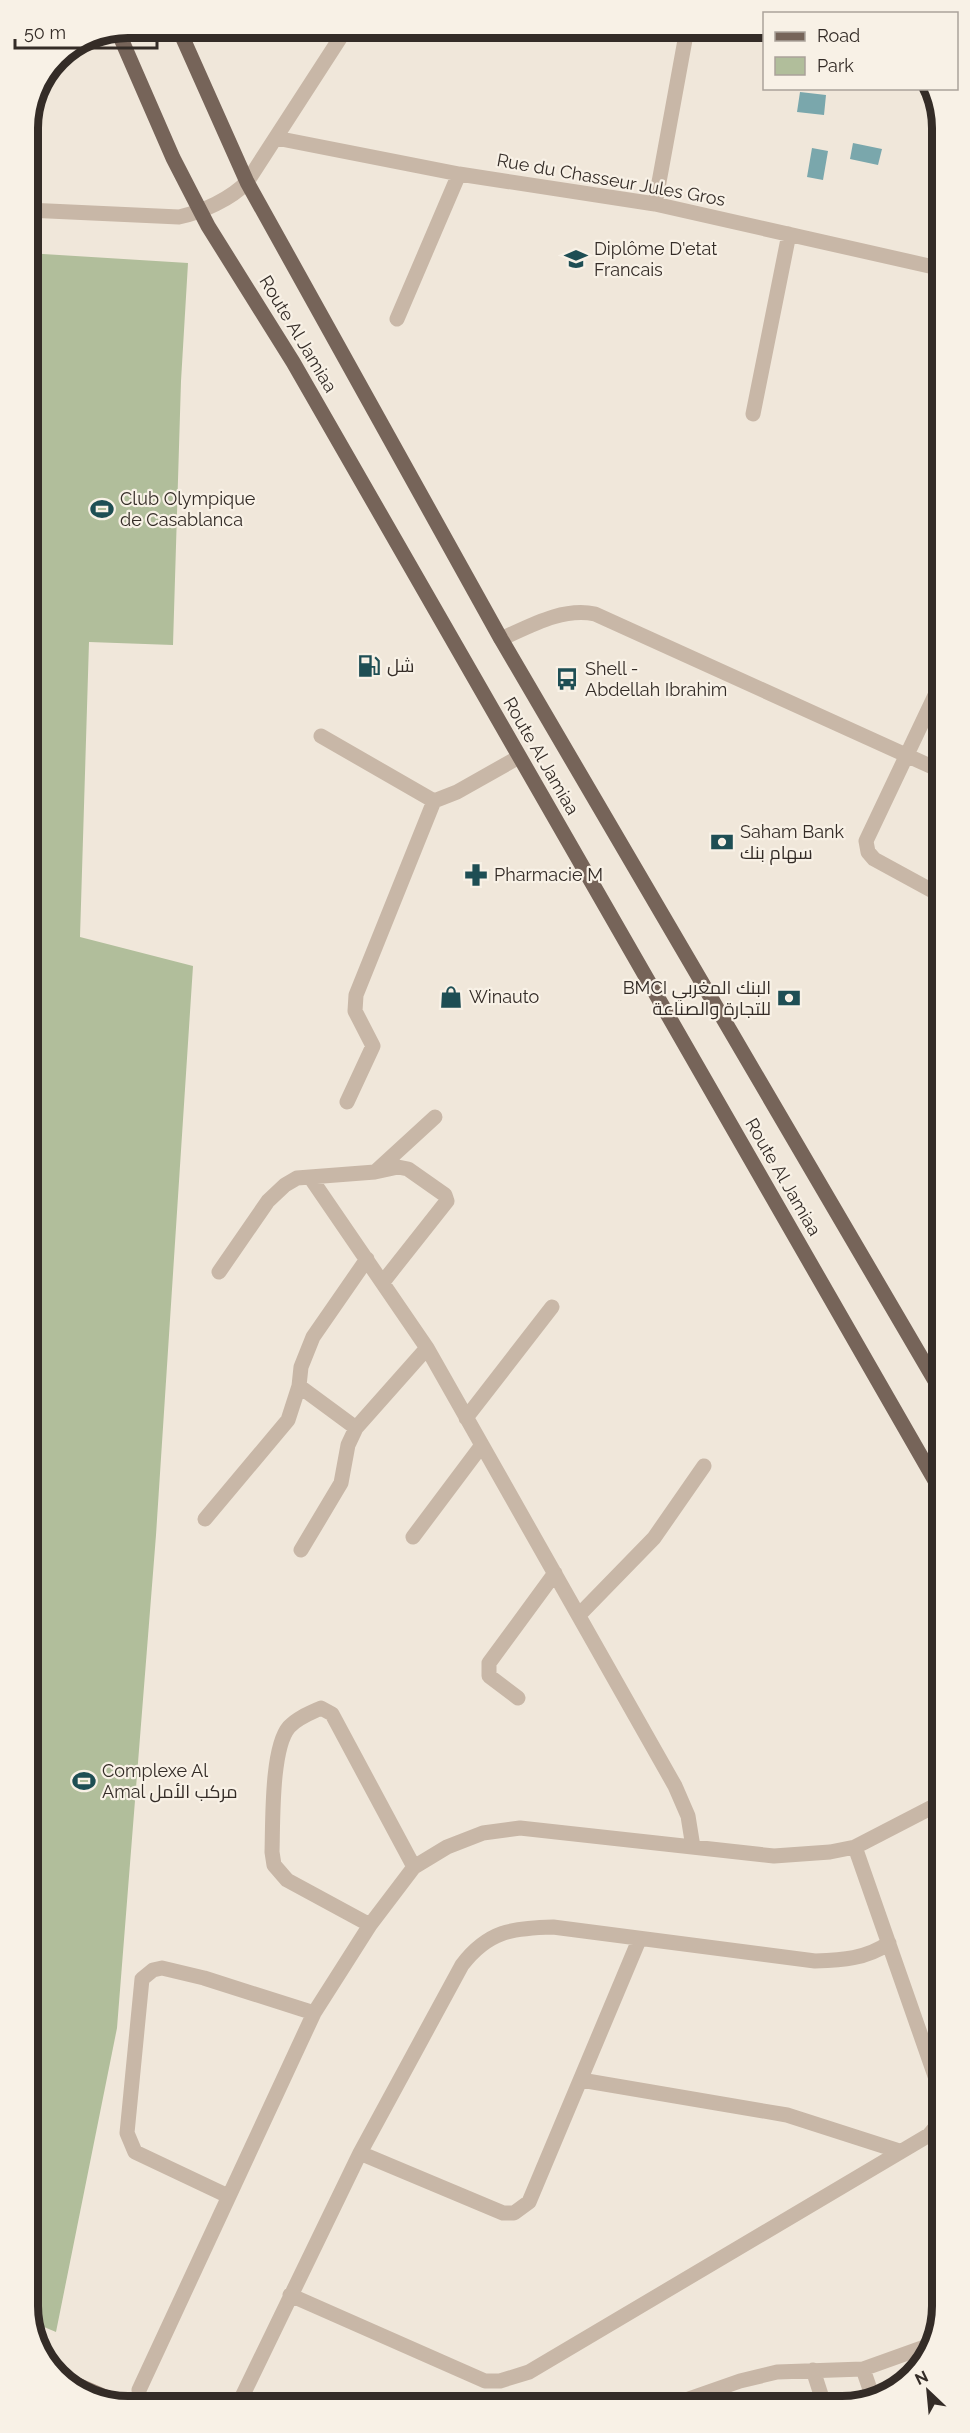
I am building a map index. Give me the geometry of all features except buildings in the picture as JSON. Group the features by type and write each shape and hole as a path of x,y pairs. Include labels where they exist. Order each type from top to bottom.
{"main road":[{"name":"Route Al Jamiaa","path":"182,37 247,182 501,639 932,1376"},
{"name":"Route Al Jamiaa","path":"121,38 173,158 200,210 293,362 932,1475"}],"street":[{"path":"38,211 179,217 200,210 234,193 247,182 341,37"},
{"path":"655,204 685,38"},
{"name":"Rue du Chasseur Jules Gros","path":"276,138 459,174 655,204 932,267"},
{"path":"397,319 459,174"},
{"path":"753,414 789,234"},
{"path":"501,639 549,618 575,612 595,614 932,767"},
{"path":"932,703 866,841 874,859 932,891"},
{"path":"321,736 434,801"},
{"path":"347,1102 373,1046 372,1039 355,1011 356,995 434,801 457,792 519,757"},
{"path":"375,1172 435,1117"},
{"path":"219,1272 268,1201 285,1185 297,1178 375,1172 398,1167 408,1169 445,1195 447,1201 383,1282"},
{"path":"310,1177 427,1348 682,1800 693,1847"},
{"path":"205,1519 288,1420 299,1386 302,1366 313,1336 367,1258"},
{"path":"466,1418 552,1307"},
{"path":"301,1550 341,1483 348,1445 357,1428 427,1348"},
{"path":"299,1386 357,1428"},
{"path":"413,1537 482,1445"},
{"path":"579,1615 654,1538 704,1466"},
{"path":"518,1698 489,1676 489,1663 555,1572"},
{"path":"370,1924 287,1880 274,1864 272,1852 277,1751 289,1727 303,1716 321,1708 332,1714 414,1868"},
{"path":"139,2390 314,2013 370,1924 414,1868 447,1846 483,1833 520,1828 774,1856 830,1852 855,1847 932,1807"},
{"path":"855,1847 932,2067"},
{"path":"243,2395 360,2153 462,1965 474,1949 492,1937 518,1928 553,1927 588,1930 639,1940 815,1961 844,1960 874,1953 889,1943"},
{"path":"360,2153 503,2213 514,2213 529,2202 639,1940"},
{"path":"228,2196 135,2152 130,2146 127,2133 142,1979 153,1970 162,1968 204,1978 314,2013"},
{"path":"581,2080 787,2115 899,2151"},
{"path":"290,2295 485,2381 516,2378 932,2131"},
{"path":"698,2396 740,2381 777,2372 863,2369 921,2350"},
{"path":"863,2369 871,2391"},
{"path":"813,2370 821,2396"}],"green space":[{"name":"Complexe Al Amal مركب الأمل","path":"38,254 188,263 181,381 173,645 89,642 80,937 193,966 156,1535 117,2028 56,2332 40,2325 37,2306"}],"water":[{"path":"800,92 826,95 824,115 797,112"},
{"path":"853,143 882,149 878,165 850,159"},
{"path":"812,148 828,151 823,180 807,177"}],"place":[{"name":"Diplôme D'etat Francais","path":"576,259"},
{"name":"Club Olympique de Casablanca","path":"102,509"},
{"name":"شل","path":"369,666"},
{"name":"Shell - Abdellah Ibrahim","path":"567,679"},
{"name":"Saham Bank سهام بنك","path":"722,842"},
{"name":"Pharmacie M","path":"476,875"},
{"name":"Winauto","path":"451,997"},
{"name":"BMCI البنك المغربي للتجارة والصناعة","path":"789,998"},
{"name":"Complexe Al Amal مركب الأمل","path":"84,1781"}]}
